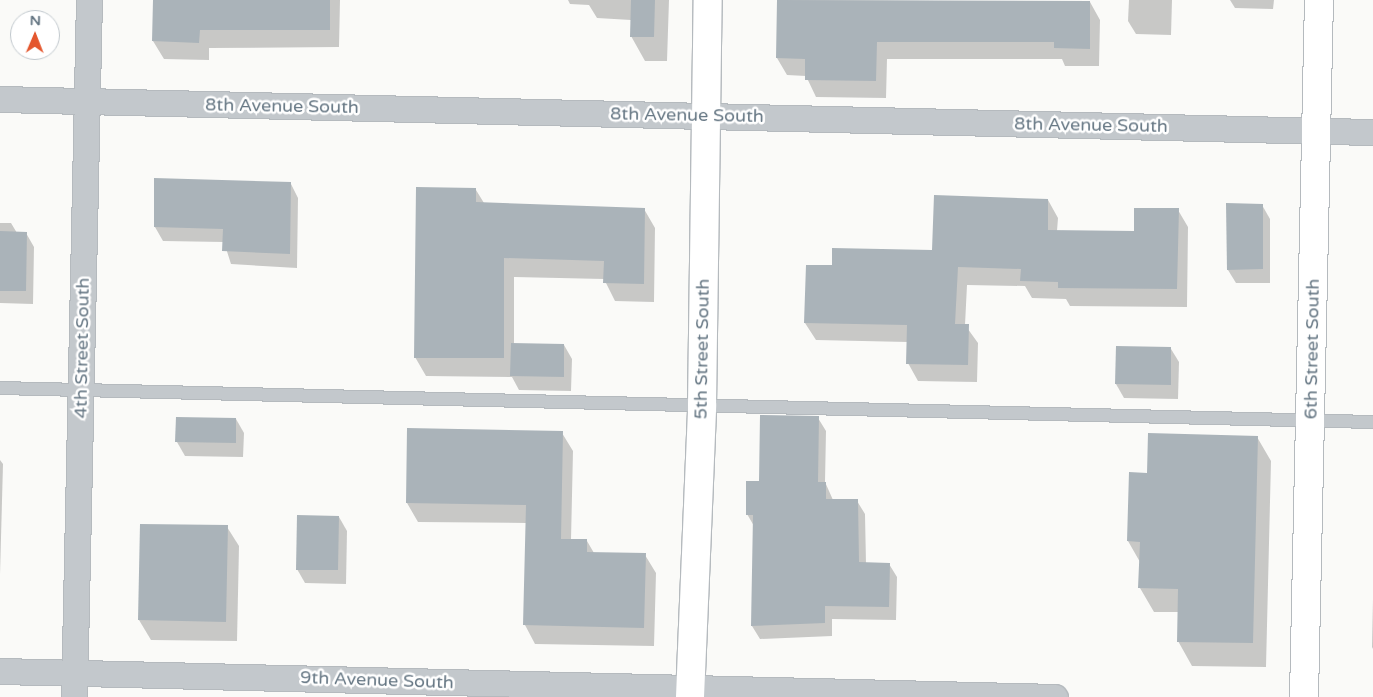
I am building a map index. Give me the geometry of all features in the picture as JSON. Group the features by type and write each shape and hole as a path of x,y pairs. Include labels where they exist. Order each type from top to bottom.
{"main road":[{"name":"5th Street South","path":"690,693 702,405 708,0"},
{"name":"6th Street South","path":"1304,697 1319,0"}],"street":[{"name":"4th Street South","path":"74,697 89,0"},
{"name":"8th Avenue South","path":"0,99 1373,132"},
{"name":"9th Avenue South","path":"0,671 690,693 1055,697"}],"lane":[{"path":"0,388 1373,422"}],"building":[{"path":"153,0 330,0 330,30 200,30 199,43 152,41"},
{"path":"631,0 655,0 654,37 630,37"},
{"path":"777,0 1090,1 1090,49 1054,48 1054,42 877,42 876,81 805,80 805,59 776,58"},
{"path":"154,178 291,182 290,254 222,251 223,229 154,227"},
{"path":"416,187 476,188 476,202 645,208 644,284 603,283 604,261 504,258 504,358 414,358"},
{"path":"934,195 1048,199 1048,230 1134,231 1134,208 1179,208 1177,289 1058,288 1058,282 1020,281 1021,269 958,267 955,324 969,324 968,365 906,364 907,325 804,323 806,265 832,265 832,248 932,250"},
{"path":"1226,203 1263,204 1263,269 1227,270"},
{"path":"0,231 27,232 26,291 0,291"},
{"path":"511,343 564,344 564,377 510,376"},
{"path":"1116,346 1171,347 1171,385 1115,384"},
{"path":"760,415 819,416 818,482 826,482 826,499 858,499 859,562 890,563 889,607 825,606 825,623 751,626 753,515 746,515 746,481 759,481"},
{"path":"176,417 236,418 236,443 175,442"},
{"path":"407,428 563,431 561,539 587,539 587,552 646,553 644,628 523,625 526,505 406,503"},
{"path":"1148,433 1258,436 1253,643 1177,642 1178,589 1138,588 1140,542 1127,541 1129,472 1147,473"},
{"path":"297,515 339,516 338,570 296,570"},
{"path":"140,524 228,525 226,622 138,620"}]}
